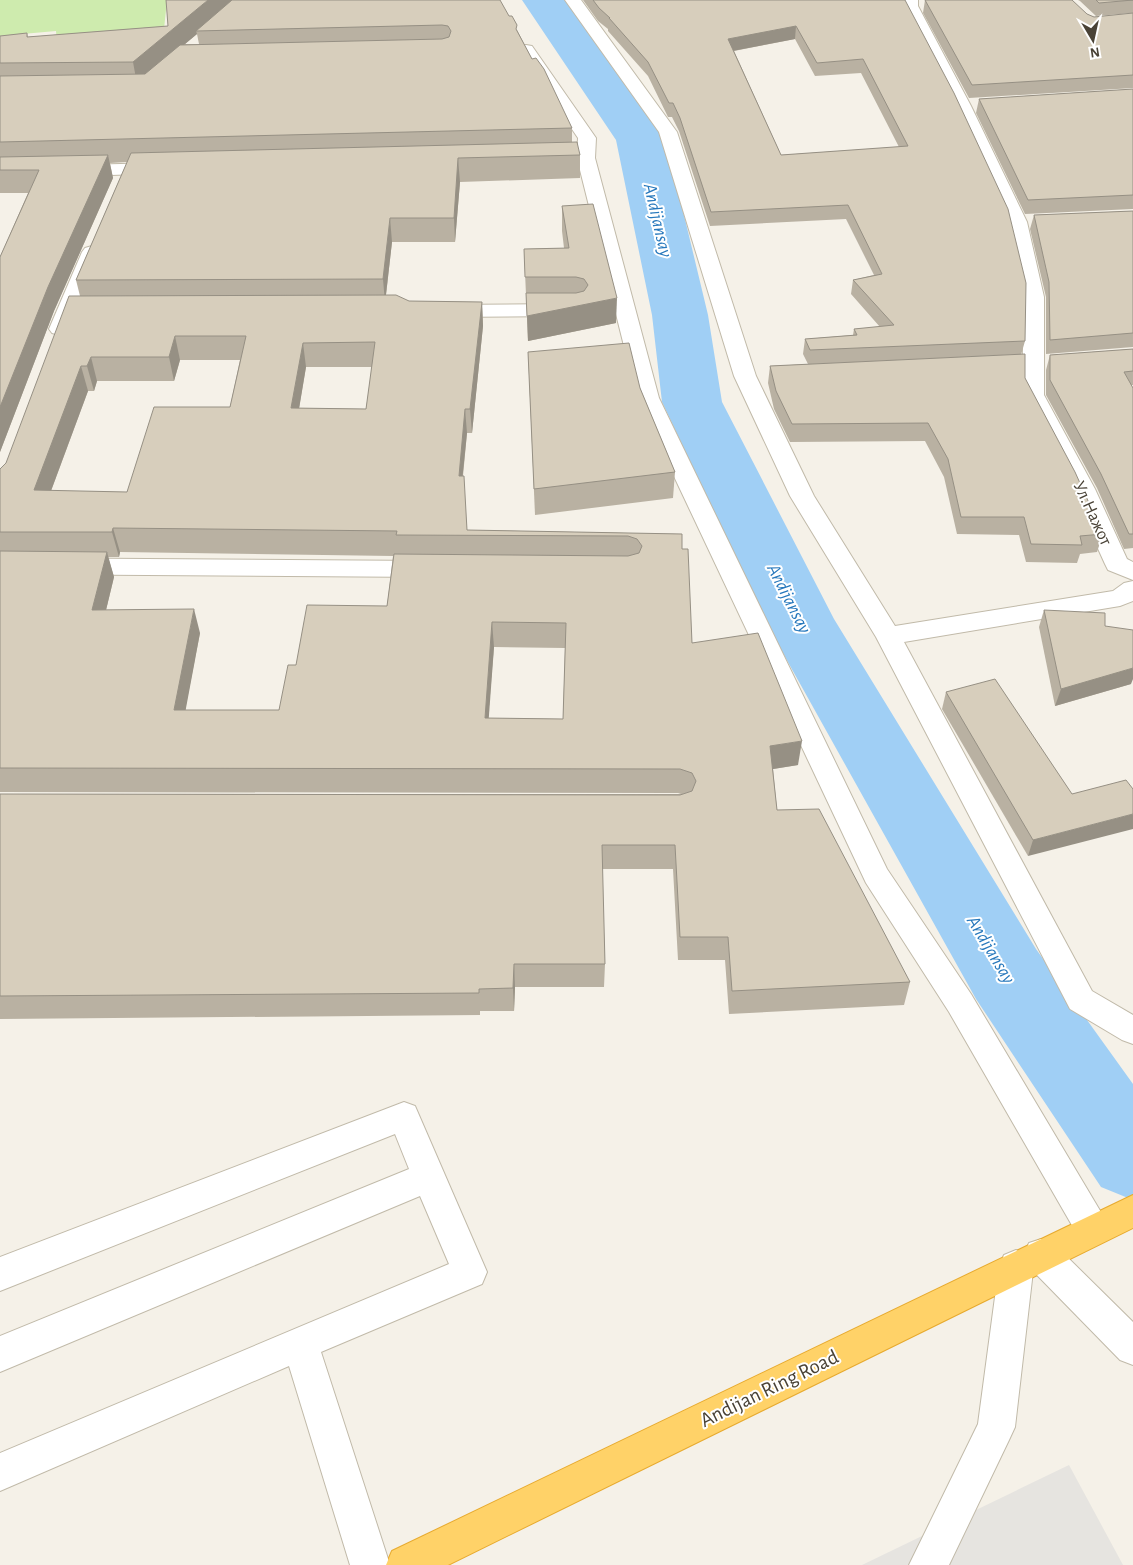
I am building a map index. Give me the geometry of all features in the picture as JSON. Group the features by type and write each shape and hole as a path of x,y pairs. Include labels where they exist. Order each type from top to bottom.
{"highway":[{"name":"Andijan Ring Road","path":"406,1565 1133,1211"}],"street":[{"path":"573,0 668,132 755,376 802,496 888,636 1081,1000 1133,1031"},
{"path":"910,3 929,6"},
{"name":"Ул.Нажот","path":"910,3 1018,222 1034,297 1032,395 1083,489 1117,564 1133,572"},
{"path":"526,50 587,138 576,158 648,398 876,875 960,1003 1094,1230"},
{"path":"962,106 981,105"},
{"path":"0,173 124,179 178,169"},
{"path":"1018,222 1037,221"},
{"path":"52,349 76,312 101,232"},
{"path":"429,311 576,310"},
{"path":"0,566 448,569"},
{"path":"888,636 1120,598 1133,589"},
{"path":"0,1274 404,1116 470,1272 0,1472"},
{"path":"0,1354 429,1177"},
{"path":"929,1565 996,1427 1028,1261 1133,1347"},
{"path":"300,1343 370,1565"}],"green space":[{"path":"0,0 167,0 162,49 58,57 56,31 0,36"}],"shaded area":[{"path":"1069,1465 1123,1565 862,1565"}],"building":[{"path":"166,0 208,0 133,62 0,63 0,36 27,33 27,37 168,26"},
{"path":"232,0 500,0 509,16 512,16 517,25 516,29 532,59 536,58 544,69 572,128 0,142 0,76 145,74 180,45 442,39 449,37 451,31 448,26 442,25 196,31"},
{"path":"593,0 905,0 954,93 1008,209 1026,283 1025,341 810,350 805,339 857,335 854,329 894,325 853,280 882,274 848,205 711,212 680,118 673,103 669,103 648,62","holes":["796,26 817,63 863,59 908,146 781,155 728,39"]},
{"path":"925,0 1072,0 1087,14 1094,17 1133,13 1133,75 972,85"},
{"path":"1096,0 1133,0 1099,3"},
{"path":"1133,89 1133,195 1028,200 979,99"},
{"path":"577,142 580,155 458,158 454,218 390,218 383,279 76,280 131,153"},
{"path":"108,155 48,287 0,407 0,257 39,170 0,170 0,157"},
{"path":"593,204 617,298 527,316 526,293 576,293 584,291 588,285 584,279 576,277 525,277 524,249 569,248 562,206"},
{"path":"1133,211 1133,333 1050,340 1049,282 1034,215"},
{"path":"396,295 409,301 482,302 470,409 465,409 459,476 464,476 467,530 682,534 682,549 688,549 692,643 758,633 802,741 770,746 777,810 819,809 910,982 732,991 728,937 680,937 675,845 602,845 605,964 514,964 513,988 479,989 479,993 0,996 0,794 680,795 692,791 696,781 692,773 680,769 0,768 0,551 107,552 92,610 194,609 174,710 279,710 288,665 296,665 307,605 387,606 394,554 628,556 639,553 642,546 637,539 628,536 396,535 397,531 113,528 112,532 0,532 0,469 6,463 69,296","holes":["175,336 246,336 230,407 154,407 127,492 34,490 81,366 87,366 91,357 169,357","375,342 366,409 291,408 303,343","492,622 566,623 563,719 485,718"]},
{"path":"629,343 640,388 675,472 534,489 528,352"},
{"path":"1133,349 1133,371 1124,372 1133,388 1133,534 1129,534 1101,474 1050,380 1050,355"},
{"path":"1025,354 1025,378 1075,472 1103,534 1080,536 1082,545 1031,544 1024,517 961,517 948,459 928,423 792,424 776,391 770,366"},
{"path":"1044,610 1105,613 1105,626 1133,630 1133,668 1061,689"},
{"path":"995,679 1072,794 1126,780 1133,789 1133,814 1033,840 946,692"}],"waterway":[{"name":"Andijansay","path":"544,0 641,140 680,315 692,402 800,621 1006,974 1133,1158"}]}
